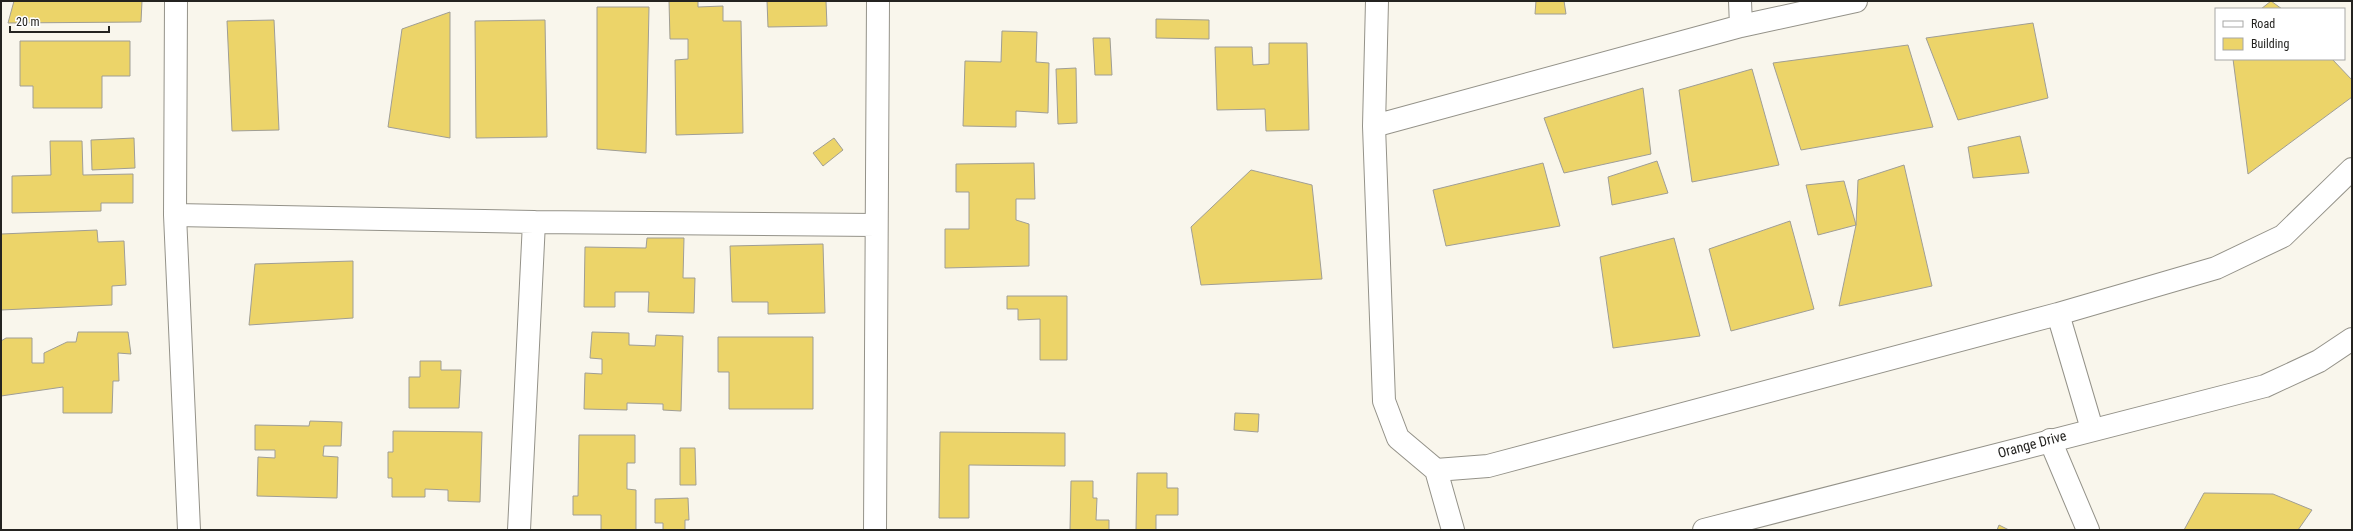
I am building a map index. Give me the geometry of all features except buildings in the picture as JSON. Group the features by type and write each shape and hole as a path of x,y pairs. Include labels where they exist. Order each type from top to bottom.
{"street":[{"path":"176,1 175,215 189,530"},
{"path":"875,530 878,1"},
{"path":"1377,1 1374,126 1384,400 1398,438 1436,470 1453,530"},
{"path":"1740,1 1741,26"},
{"path":"1374,126 1741,26 1856,1"},
{"path":"1436,470 1488,466 2058,314 2216,268 2283,236 2352,169"},
{"path":"175,215 534,222 876,225"},
{"path":"519,530 534,222"},
{"path":"2058,314 2092,428"},
{"name":"Orange Drive","path":"1704,530 2092,428 2265,386 2319,361 2352,339"},
{"path":"2050,440 2088,530"}]}
